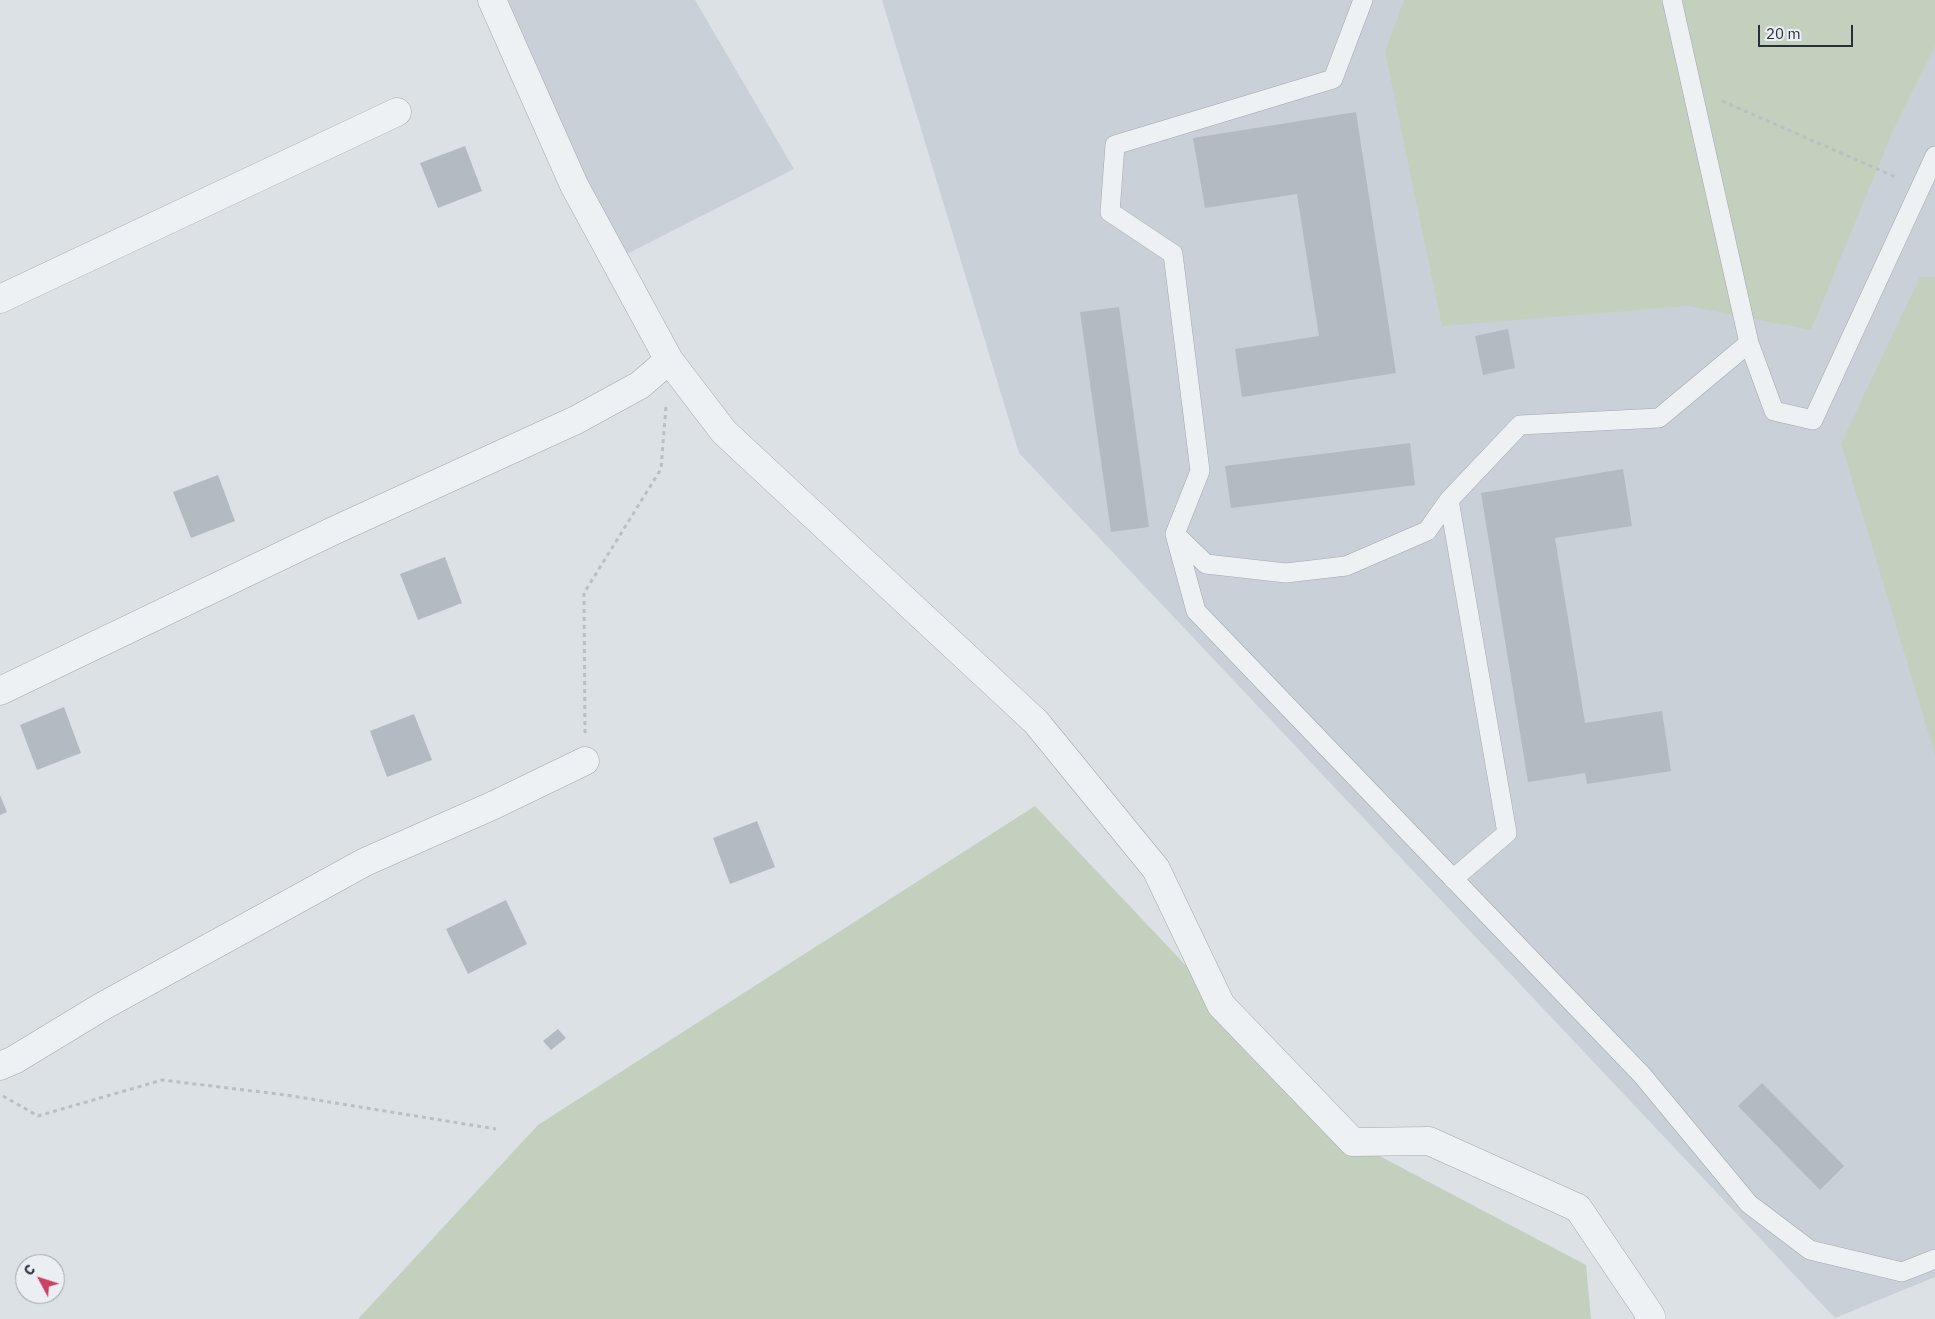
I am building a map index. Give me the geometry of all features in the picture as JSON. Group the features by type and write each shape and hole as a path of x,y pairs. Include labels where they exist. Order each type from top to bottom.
{"street":[{"path":"492,0 574,185 669,360 724,432 1036,722 1156,869 1221,1005 1353,1142 1429,1141 1578,1208 1651,1316 1649,1319"},
{"path":"0,299 397,112"},
{"path":"0,691 333,531 576,420 640,385 669,360"},
{"path":"0,1066 14,1060 103,1006 365,862 494,805 585,761"}],"lane":[{"path":"1363,0 1332,79 1115,145 1110,212 1173,254 1200,471 1175,534 1196,611 1642,1075 1749,1204 1810,1250 1902,1272 1935,1259"},
{"path":"1672,0 1749,343 1774,411 1813,420 1935,156"},
{"path":"1175,534 1206,564 1286,573 1346,566 1427,531 1449,500 1520,425 1659,418 1749,343"},
{"path":"1449,500 1507,833 1453,879"}],"path":[{"path":"1692,89 1921,187"},
{"path":"585,761 584,593 661,469 669,360"},
{"path":"0,1094 38,1116 162,1080 286,1095 496,1129"}],"shaded area":[{"path":"495,0 695,0 794,169 617,259"},
{"path":"882,0 1935,0 1935,1277 1835,1318 1019,453"}],"green space":[{"path":"1404,0 1935,0 1935,46 1892,133 1811,330 1688,306 1442,326 1385,52"},
{"path":"1920,277 1935,277 1935,755 1841,443"},
{"path":"1035,806 1353,1142 1586,1265 1591,1319 358,1319 538,1125"}],"building":[{"path":"1356,112 1396,373 1242,397 1235,349 1319,336 1297,194 1205,208 1193,138"},
{"path":"465,146 482,191 438,208 420,163"},
{"path":"1119,307 1149,527 1111,532 1080,312"},
{"path":"1508,329 1515,368 1483,375 1475,336"},
{"path":"1410,443 1415,485 1231,508 1225,466"},
{"path":"1623,469 1632,526 1555,538 1585,723 1662,711 1671,771 1587,784 1585,773 1528,782 1481,493"},
{"path":"218,475 235,521 191,538 173,492"},
{"path":"445,557 462,603 418,620 400,574"},
{"path":"64,707 81,753 37,770 20,725"},
{"path":"414,714 432,760 387,777 370,731"},
{"path":"0,795 7,812 0,815"},
{"path":"757,821 775,867 730,884 713,838"},
{"path":"506,900 527,944 468,974 446,929"},
{"path":"558,1029 566,1038 551,1050 543,1041"},
{"path":"1762,1083 1844,1166 1820,1190 1738,1106"}]}
